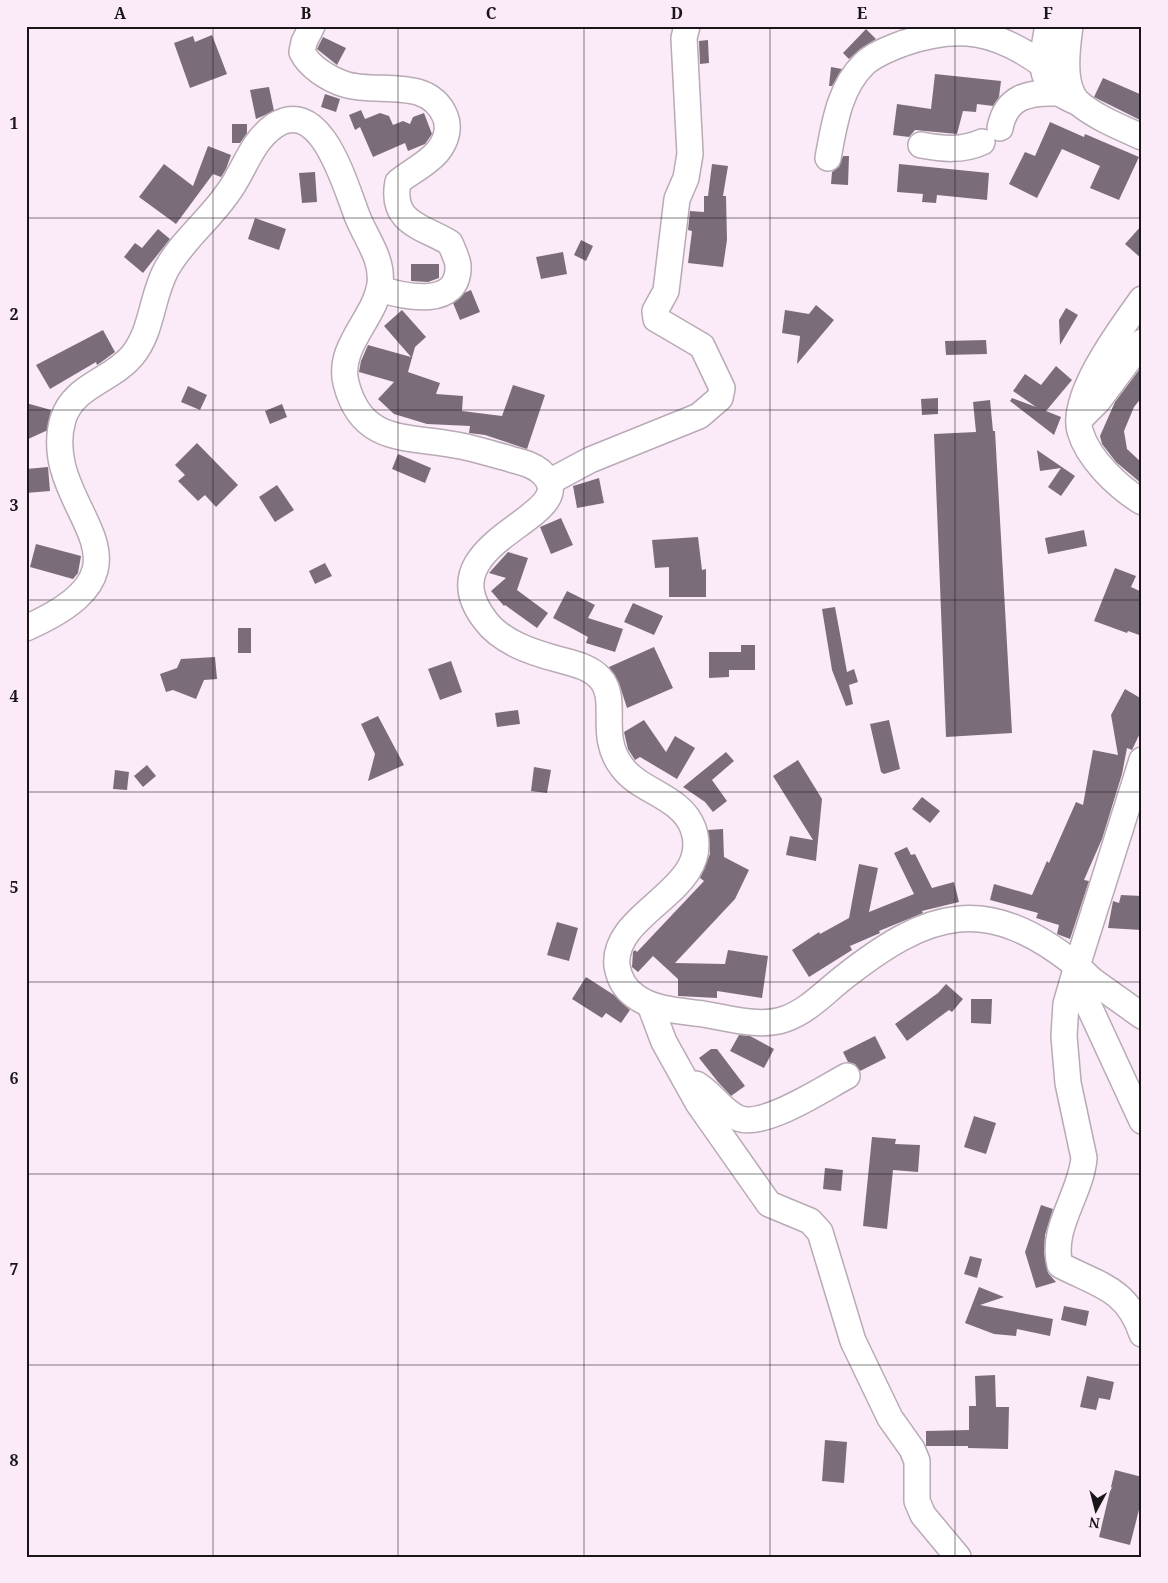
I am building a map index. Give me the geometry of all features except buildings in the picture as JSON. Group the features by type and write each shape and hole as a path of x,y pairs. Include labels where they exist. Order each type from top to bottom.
{"street":[{"path":"312,26 304,42 302,52 312,66 344,84 419,92 434,99 448,124 446,137 438,152 398,182 396,196 406,220 450,243 458,264 456,281 446,292 427,298 400,296 380,288"},
{"path":"549,482 590,460 699,416 720,398 720,383 702,346 663,325 656,319 655,311 666,291 677,199 686,178 690,154 684,38 687,26"},
{"path":"1048,26 1043,52 1043,65 1046,79 1056,93"},
{"path":"1070,26 1067,72 1069,84 1079,103"},
{"path":"828,158 836,112 850,84 864,63 889,49 944,32 970,34 997,39 1023,50 1043,65"},
{"path":"921,145 954,149 969,148 991,135 1011,103 1039,92 1056,93 1079,103 1117,126 1142,137"},
{"path":"26,628 41,621 76,598 90,581 96,565 96,544 71,491 61,458 60,440 63,420 70,405 86,388 116,370 130,358 146,333 166,269 185,243 228,194 251,151 268,131 278,123 288,120 310,126 321,135 348,188 358,220 376,253 380,272 380,288 371,310 352,343 346,360 344,374 354,404 368,424 383,432 405,440 460,446 530,465 544,474 549,482 549,493 543,508 506,534 475,564 470,585 472,601 492,629 505,639 544,656 582,666 596,673 606,685 610,701 607,728 610,747 617,761 626,773 676,805 687,817 695,832 696,843 692,860 686,873 670,893 623,938 617,959 621,980 627,990 638,999 650,1005 761,1022 776,1022 791,1018 806,1008 894,941 937,922 957,917 979,919 1005,925 1031,934 1050,944 1080,970 1142,1016"},
{"path":"1142,299 1108,346 1084,396 1080,419 1080,430 1085,442 1103,468 1116,485 1142,502"},
{"path":"1080,419 1098,401 1142,342"},
{"path":"1142,760 1080,970 1066,1004 1064,1036 1068,1084 1084,1158 1083,1169 1069,1204 1057,1255 1060,1265 1099,1282 1123,1299 1136,1316 1142,1334"},
{"path":"1080,970 1087,1002 1142,1121"},
{"path":"650,1005 664,1042 698,1103 769,1204 810,1221 820,1232 853,1341 890,1418 912,1450 917,1461 917,1501 923,1515 958,1557"},
{"path":"684,1077 700,1086 737,1118 749,1121 780,1111 847,1076"}]}
